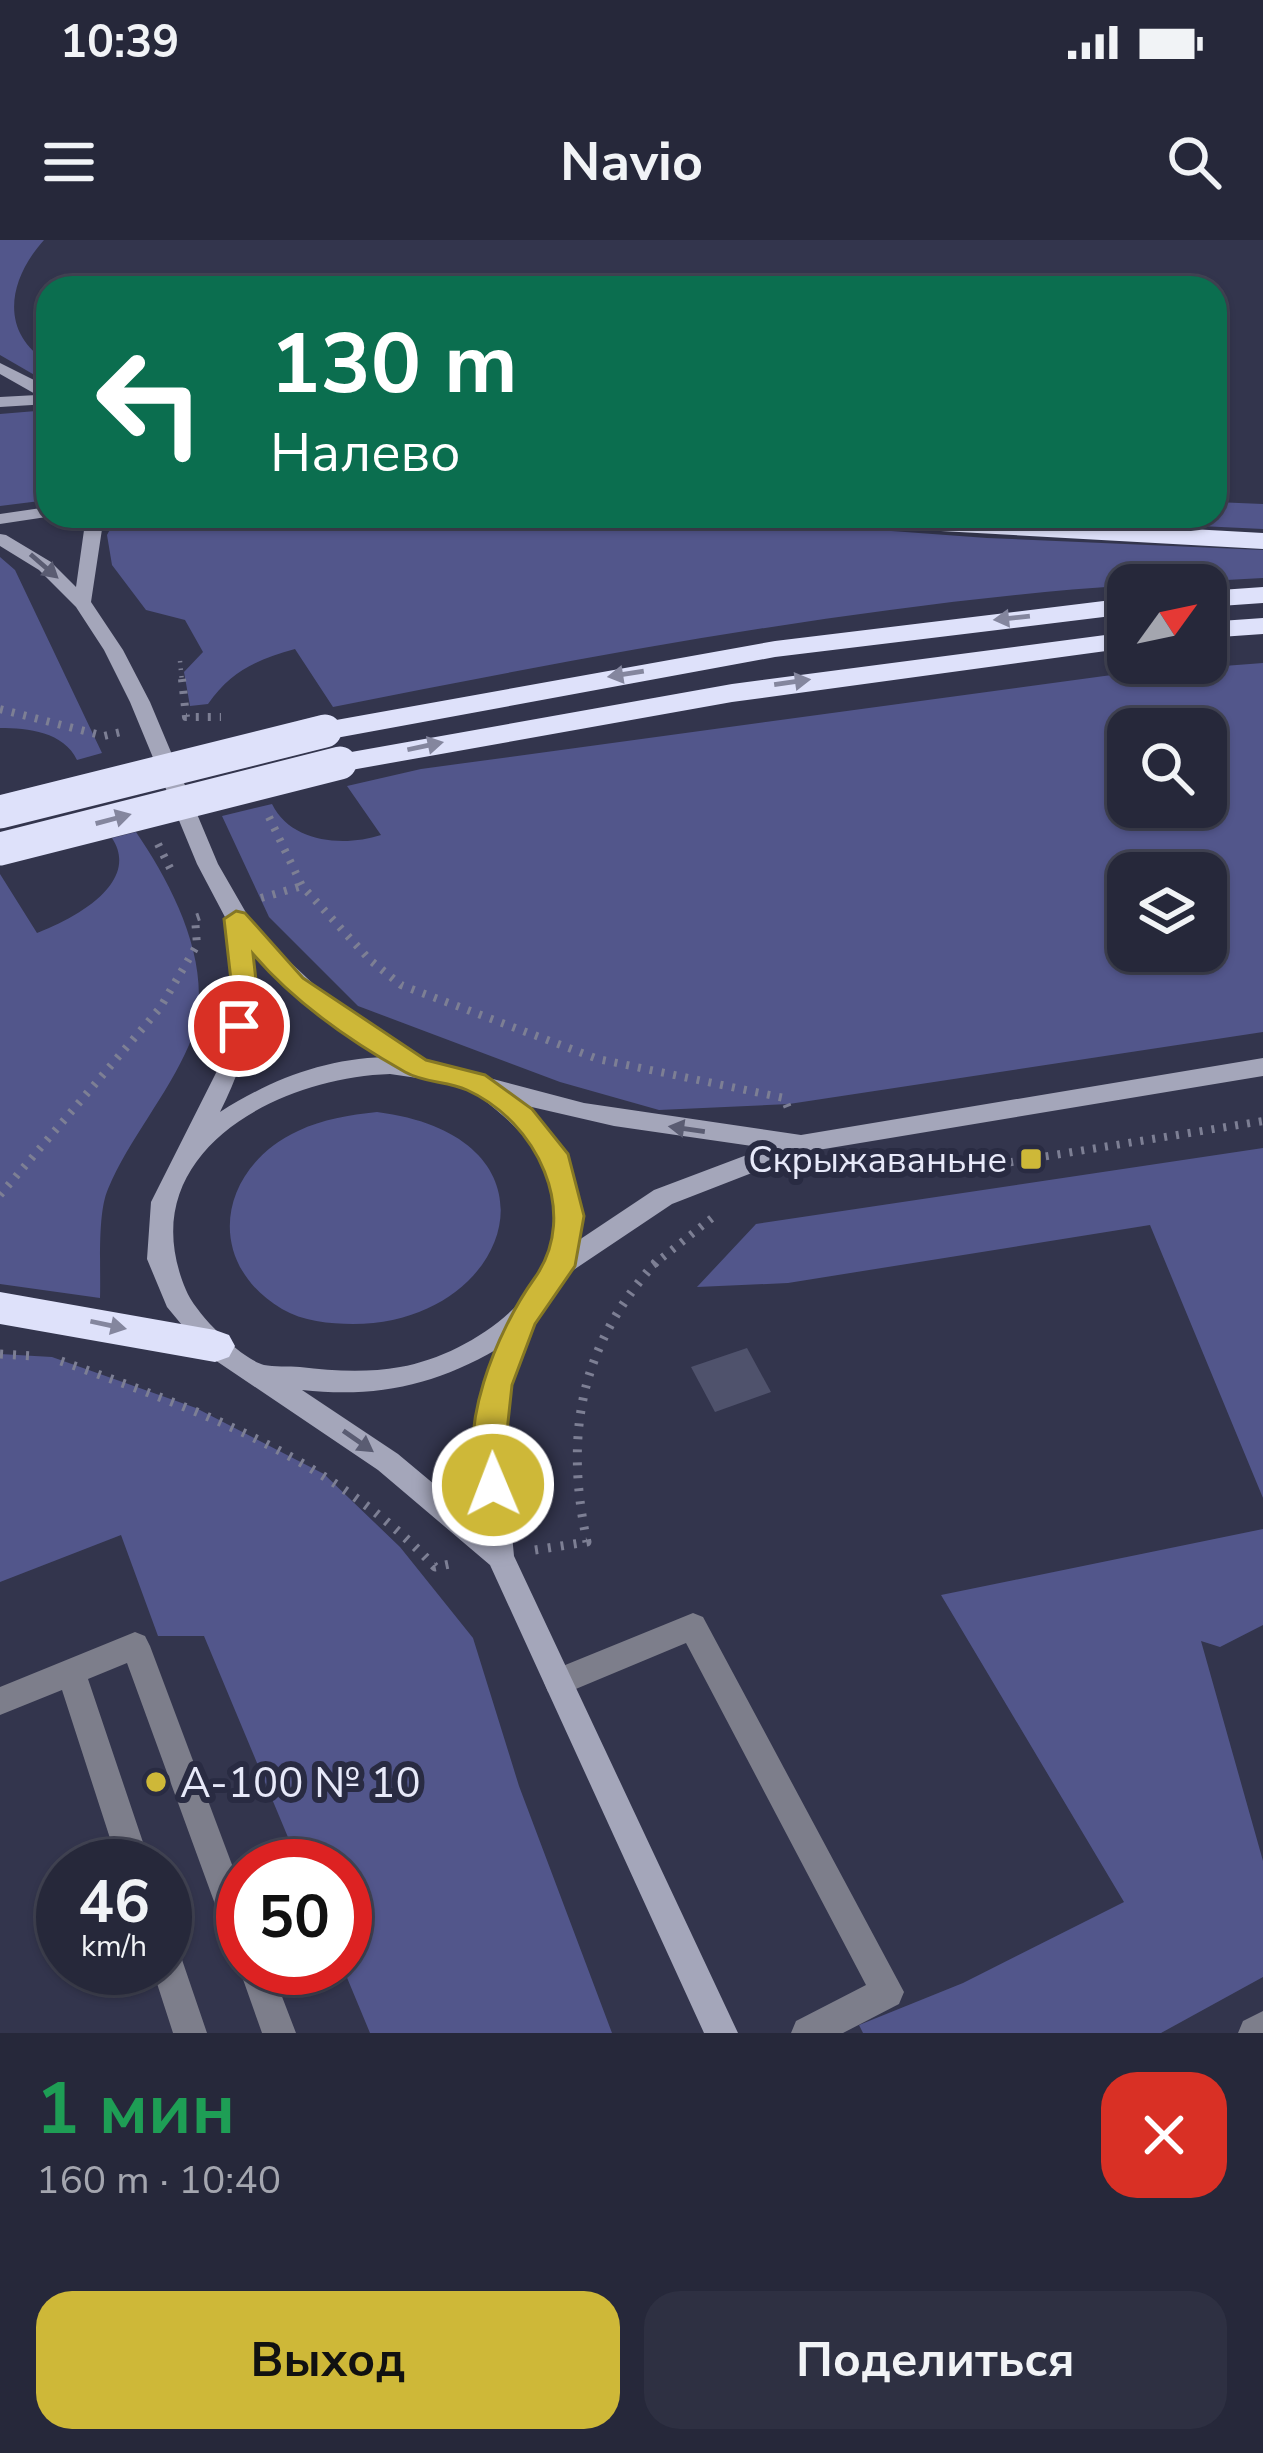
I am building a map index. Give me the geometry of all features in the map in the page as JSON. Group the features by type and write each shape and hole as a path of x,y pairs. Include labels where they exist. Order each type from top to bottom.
{"highway":[{"path":"1021,528 1263,542"},
{"path":"1227,598 1263,595"},
{"path":"0,812 325,731 775,649 1107,609"},
{"path":"1227,630 1263,630"},
{"path":"0,849 340,763 510,728 745,689 1107,643"},
{"path":"0,1308 215,1346"}],"main road":[{"path":"0,368 36,390"},
{"path":"0,402 36,398"},
{"path":"0,519 36,514"},
{"path":"83,600 93,528"},
{"path":"0,538 24,548 83,600 148,726 233,914 244,989 233,1063 163,1202 160,1259 180,1307 215,1346 388,1462 500,1556"},
{"path":"233,914 294,985 418,1068"},
{"path":"721,2033 500,1556 490,1450 497,1385 522,1319 560,1266 663,1197 803,1143 1263,1067"},
{"path":"194,1143 244,1104 289,1081 335,1070 418,1068 554,1105 673,1127 803,1143"},
{"path":"476,1082 523,1116 554,1154 570,1216 560,1266"},
{"path":"263,1374 354,1386 424,1375 478,1351 522,1319"}],"street":[{"path":"559,1682 693,1626 886,1992 808,2033"},
{"path":"0,1701 135,1646 216,1864"},
{"path":"70,1672 126,1839"},
{"path":"178,1995 190,2033"},
{"path":"265,1995 279,2033"},
{"path":"1255,2033 1263,2028"}],"path":[{"path":"180,661 186,717"},
{"path":"0,709 104,736 220,713 230,735"},
{"path":"261,800 302,886 370,960 401,985 598,1060 784,1098 803,1143"},
{"path":"0,1195 160,1008 197,945 195,918 233,914 302,886"},
{"path":"850,1169 958,1160 999,1164 1263,1120"},
{"path":"0,1354 52,1358 196,1408 324,1474 406,1530 435,1567 587,1542 575,1478 585,1375 624,1297 675,1239 722,1211"}],"shaded area":[{"path":"0,240 44,240 22,272 14,306 22,336 36,352 36,376 0,355"},
{"path":"36,411 36,502 0,506 0,414"},
{"path":"1227,502 1263,504 1263,529 1227,527"},
{"path":"111,528 850,528 1263,550 1263,578 1227,580 1227,564 1107,564 1107,588 777,626 333,707 295,649 246,668 208,704 190,706 184,672 203,652 185,620 146,610 112,565 107,535"},
{"path":"0,557 15,570 102,753 77,760 54,738 0,728"},
{"path":"1263,663 1263,1032 789,1104 659,1110 560,1082 358,1006 269,917 222,816 272,804 305,834 335,841 366,839 381,835 347,786 421,769 1107,676 1107,684 1227,684 1227,666"},
{"path":"136,832 178,906 196,962 197,1018 189,1045 108,1189 101,1227 100,1298 0,1284 0,874 37,933 98,898 118,870 119,855 112,838"},
{"path":"377,1112 439,1128 479,1156 498,1190 499,1227 483,1264 452,1294 408,1316 344,1324 290,1313 257,1289 240,1267 231,1242 230,1216 237,1191 271,1147 298,1131 336,1118"},
{"path":"1263,1148 1263,1498 1150,1225 788,1283 697,1287 756,1224"},
{"path":"0,1354 52,1357 196,1408 324,1474 400,1547 473,1638 519,1786 612,2033 370,2033 354,1995 372,1995 372,1839 289,1839 204,1636 158,1636 121,1535 0,1582"},
{"path":"1263,1529 1263,1625 1220,1647 1201,1641 1263,1861 1263,1977 1161,2033 863,2033 859,2025 963,1983 1124,1902 941,1595"}],"building":[{"path":"747,1348 771,1392 715,1412 691,1367"}],"place":[{"name":"Скрыжаваньне","path":"1031,1159"},
{"name":"А-100 № 10","path":"156,1782"}],"route":[{"path":"239,1026 244,989 236,919 294,985 418,1068 476,1082 523,1116 554,1154 570,1216 560,1266 522,1319 497,1385 490,1450 493,1485"}]}
